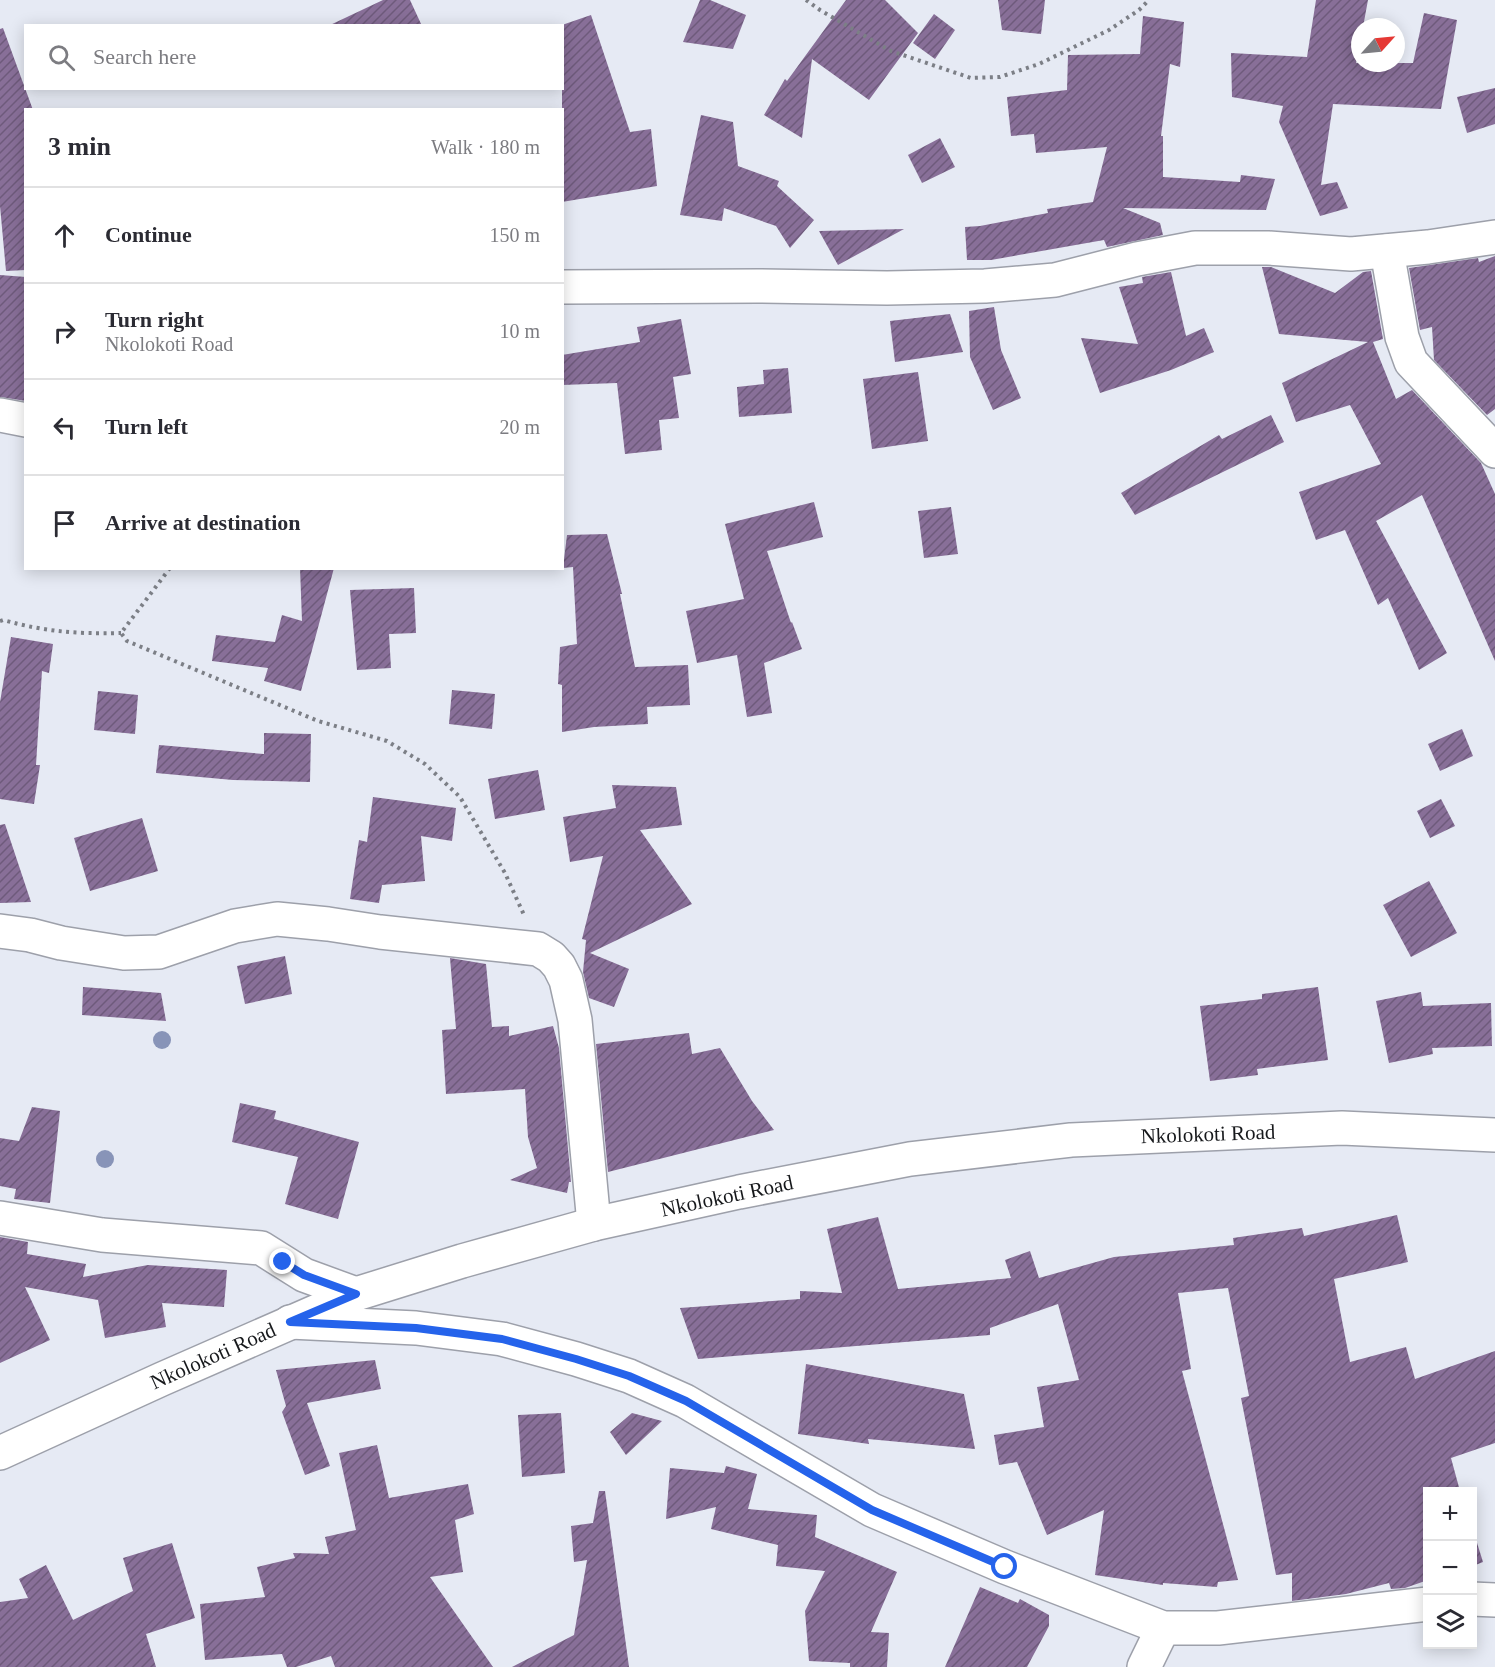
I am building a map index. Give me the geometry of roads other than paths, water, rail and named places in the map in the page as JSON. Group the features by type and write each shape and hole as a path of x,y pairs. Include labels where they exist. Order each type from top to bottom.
{"street":[{"path":"564,287 985,286 1055,280 1137,259 1195,248 1268,248 1351,255 1495,237"},
{"path":"1387,251 1402,337 1411,362 1495,451"},
{"path":"0,415 24,420"},
{"path":"0,931 124,953 159,952 235,926 277,919 538,949 551,957 559,966 566,980 575,1020 594,1224"},
{"name":"Nkolokoti Road","path":"0,1453 356,1294 594,1224 739,1192 910,1160 1071,1140 1342,1128 1495,1135"},
{"path":"0,1218 102,1234 261,1248 304,1275 356,1294"},
{"path":"290,1322 416,1328 502,1339 629,1376 686,1401 872,1510 1005,1567 1162,1628 1218,1628 1423,1605"},
{"path":"1477,1599 1495,1600"},
{"path":"1144,1667 1162,1628"}]}
